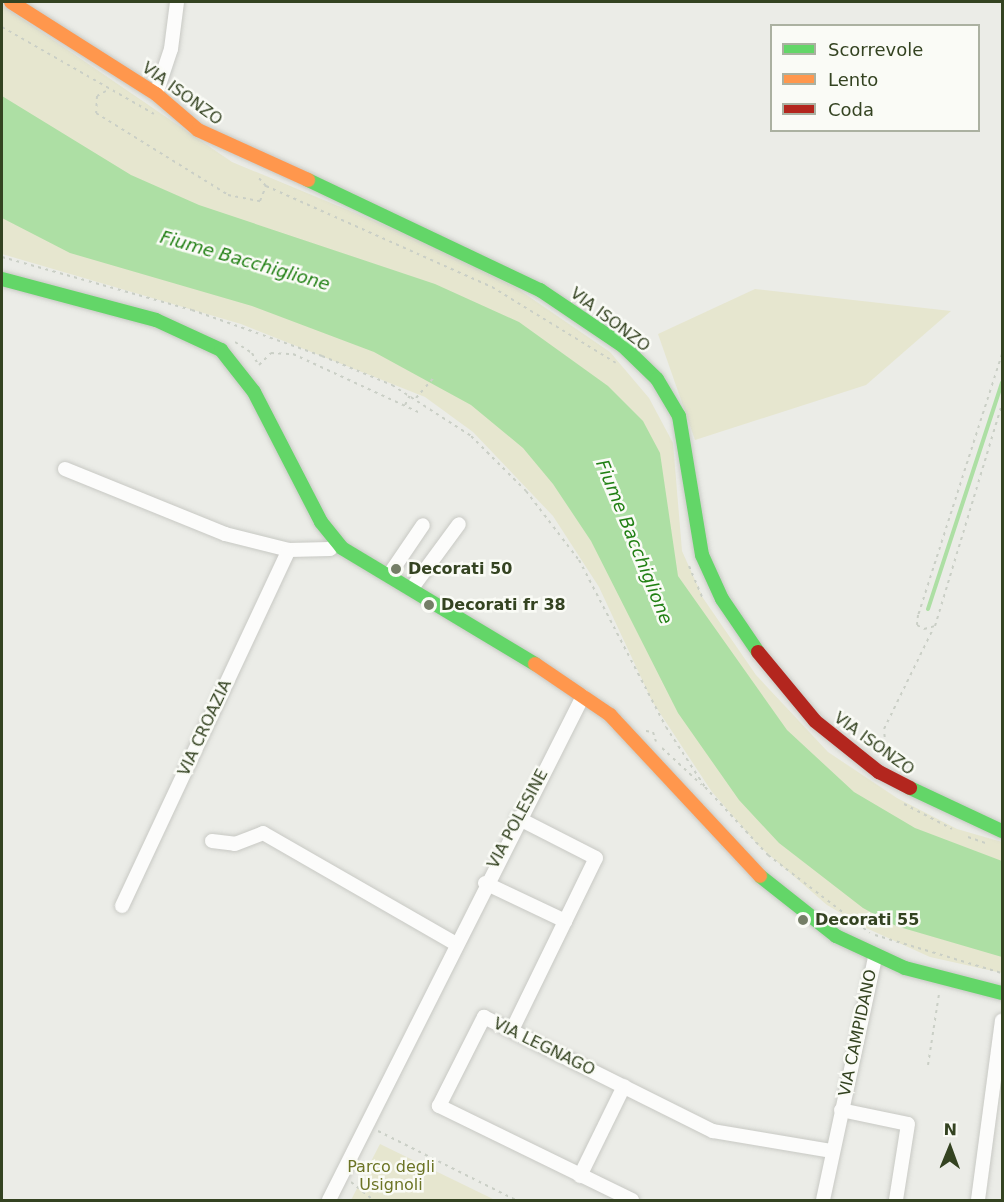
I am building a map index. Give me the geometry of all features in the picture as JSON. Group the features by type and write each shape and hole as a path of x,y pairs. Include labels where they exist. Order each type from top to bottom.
{"street":[{"name":"VIA ISONZO","path":"11,2 156,94 186,121 227,146 517,277 641,362 679,416 697,534 722,599 797,702 879,772 968,819 1002,831"},
{"path":"156,94 171,49 177,2"},
{"path":"2,279 156,320 221,350 254,392 337,543 494,635 583,696 633,737 768,883 836,936 874,957 941,979 1002,993"},
{"path":"65,469 191,524 289,550 330,549 337,543"},
{"path":"412,588 459,524"},
{"path":"389,575 423,525"},
{"name":"VIA CROAZIA","path":"122,906 289,550"},
{"name":"VIA POLESINE","path":"329,1200 368,1126 454,943 583,696"},
{"path":"512,1030 597,858 518,818"},
{"path":"212,842 235,844 263,833 454,943"},
{"path":"485,883 566,921"},
{"name":"VIA CAMPIDANO","path":"823,1200 831,1152 874,957"},
{"name":"VIA LEGNAGO","path":"632,1200 439,1106 484,1017 713,1131 831,1152"},
{"path":"978,1200 1002,1021"},
{"path":"580,1176 624,1086"},
{"name":"VIA CAMPIDANO","path":"841,1110 908,1124 896,1200"}],"path":[{"path":"2,27 106,91 162,119"},
{"path":"106,91 97,96 96,113 174,157 200,178 247,202 260,201 266,186"},
{"path":"246,168 266,186 492,287 621,366"},
{"path":"2,257 251,330 410,395 471,436 551,522 609,611 666,727 705,787 751,839 803,886 871,934 1002,973"},
{"path":"259,365 271,353 293,354 420,413"},
{"path":"932,631 917,625 918,615 1002,354"},
{"path":"416,399 434,377"},
{"path":"405,405 410,395"},
{"path":"879,772 888,757 884,729 932,631 1002,404"},
{"path":"687,560 705,602"},
{"path":"928,1065 941,979"},
{"path":"368,1126 516,1200"},
{"path":"341,1177 373,1200"}],"green space":[{"path":"2,5 232,162 413,237 515,287 610,352 649,398 673,443 682,551 703,598 756,675 828,752 897,798 957,829 1002,842 1002,973 930,957 864,927 827,905 759,846 712,792 652,701 599,587 553,516 473,432 425,397 241,324 2,254"},
{"path":"755,289 951,311 866,385 695,440 658,334"},
{"name":"Parco degli Usignoli","path":"380,1144 495,1200 351,1200"}],"water":[{"name":"Fiume Bacchiglione","path":"2,96 131,175 199,205 435,284 519,322 608,386 643,421 660,453 678,576 787,730 854,792 915,828 1002,861 1002,957 896,926 863,908 779,843 739,800 678,713 591,541 553,484 523,448 471,405 374,352 252,306 70,253 2,218"}],"waterway":[{"path":"928,609 1002,383"}],"traffic: fast":[{"path":"308,180 540,290 623,346 657,379 679,416 702,555 722,599 758,652"},
{"path":"2,279 156,320 221,350 254,392 321,522 342,548 535,664"},
{"path":"910,788 1002,831"},
{"path":"760,876 836,936 905,968 1002,993"}],"traffic: slow":[{"path":"11,2 156,94 198,130 308,180"},
{"path":"535,664 610,715 760,876"}],"traffic: jam":[{"path":"758,652 815,721 879,772 910,788"}],"place":[{"name":"Decorati 50","path":"396,569"},
{"name":"Decorati fr 38","path":"429,605"},
{"name":"Decorati 55","path":"803,920"}]}
